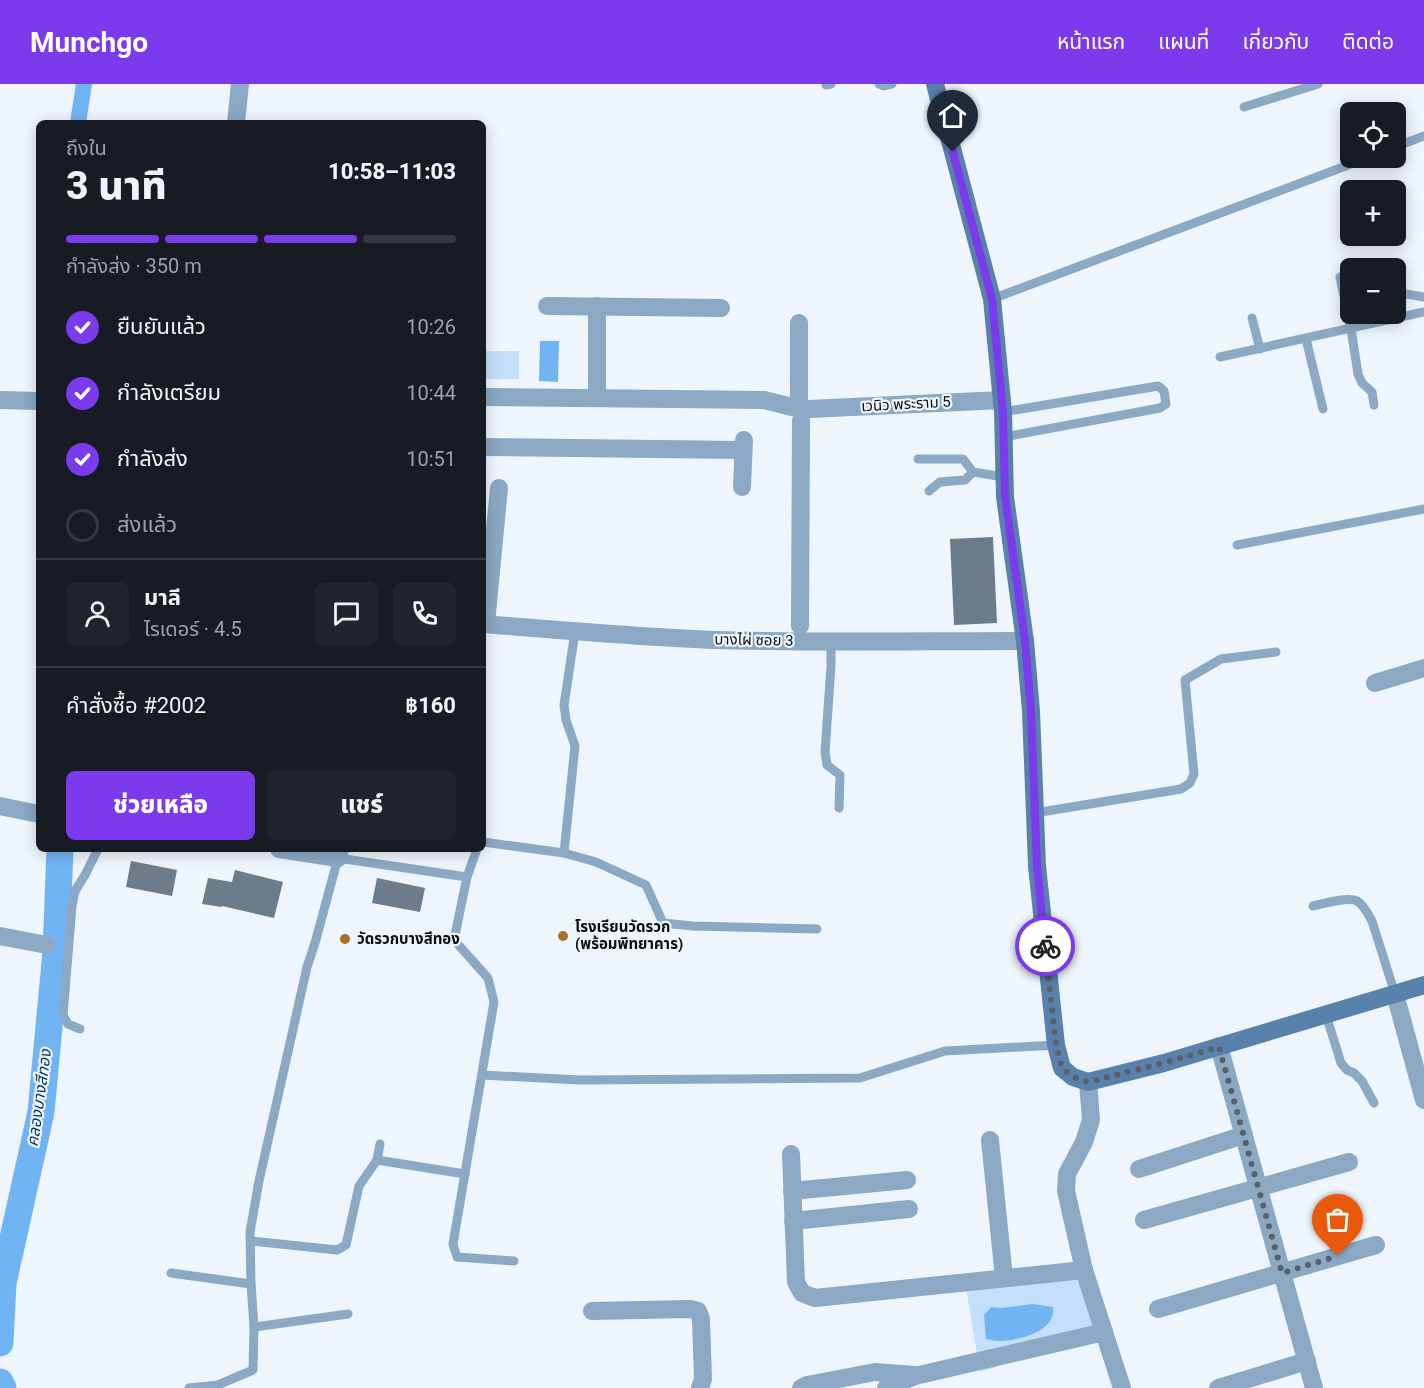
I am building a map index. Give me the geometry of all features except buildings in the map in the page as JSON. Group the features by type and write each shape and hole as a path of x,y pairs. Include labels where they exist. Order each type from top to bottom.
{"street":[{"path":"236,120 240,84"},
{"path":"935,84 992,299 1003,406 1005,496 1025,641 1031,711 1037,866 1056,1045 1062,1068 1073,1077 1088,1082 1164,1063 1424,985"},
{"path":"547,306 721,308"},
{"path":"597,306 597,397"},
{"path":"799,323 800,626"},
{"name":"เวนิว พระราม 5","path":"486,397 764,400 800,409 1003,406"},
{"path":"0,400 36,401"},
{"path":"486,447 744,445 742,487"},
{"path":"486,614 499,488"},
{"name":"บางไผ่ ซอย 3","path":"486,624 712,640 1025,641"},
{"path":"1375,684 1424,668"},
{"path":"0,806 36,813"},
{"path":"315,852 339,854"},
{"path":"0,936 47,945"},
{"path":"1395,994 1424,1100"},
{"path":"1219,1047 1314,1388"},
{"path":"1088,1082 1091,1120 1084,1142 1067,1174 1066,1191 1084,1270 1122,1388"},
{"path":"1139,1169 1244,1135"},
{"path":"990,1140 1004,1278"},
{"path":"791,1154 796,1282 802,1293 815,1298 1084,1270"},
{"path":"1144,1220 1349,1162"},
{"path":"792,1191 907,1180"},
{"path":"793,1221 909,1209"},
{"path":"1158,1310 1376,1245"},
{"path":"592,1311 690,1309 698,1311 701,1319 703,1379 700,1388"},
{"path":"886,1388 915,1376 1104,1332"},
{"path":"1218,1388 1307,1361"},
{"path":"801,1388 875,1372 915,1376"}],"lane":[{"path":"879,84 884,86 892,84"},
{"path":"1244,108 1318,84"},
{"path":"1406,143 1424,136"},
{"path":"992,299 1340,168"},
{"path":"1406,294 1424,297"},
{"path":"1220,357 1424,312"},
{"path":"1252,318 1260,349"},
{"path":"1350,324 1358,374 1362,383 1372,392 1374,405"},
{"path":"1306,339 1323,409"},
{"path":"1003,406 1158,386 1164,391 1166,404 1160,408 1004,437"},
{"path":"918,459 963,459 973,472 1004,477"},
{"path":"929,491 940,482 965,480 973,472"},
{"path":"1237,545 1424,509"},
{"path":"564,853 575,746 566,720 564,705 574,632"},
{"path":"831,641 825,752 827,765 840,776 839,808"},
{"path":"1035,813 1181,789 1190,783 1194,774 1185,680 1221,659 1276,652"},
{"path":"486,842 564,853 596,862 646,885 663,923 693,926 817,929"},
{"path":"80,1029 68,1024 63,1016 72,906 75,891 96,852"},
{"path":"476,852 467,877 454,940 488,978 494,1002 453,1244 457,1257 514,1261"},
{"path":"189,1388 218,1386 253,1370 254,1327 250,1232 259,1181 307,967 339,854 467,877"},
{"path":"1313,906 1351,899 1359,902 1372,921 1395,994"},
{"path":"1326,1014 1341,1063 1362,1081 1374,1103"},
{"path":"482,1075 579,1080 860,1078 945,1051 1056,1045"},
{"path":"250,1241 337,1250 346,1245 359,1186 377,1160 380,1144"},
{"path":"377,1160 465,1174"},
{"path":"171,1273 251,1284"},
{"path":"254,1327 348,1314"}],"shaded area":[{"path":"486,351 519,351 519,379 486,379"},
{"path":"1084,1270 1104,1332 980,1372 965,1282"}],"water":[{"path":"540,341 559,341 558,382 539,381"},
{"path":"1033,1304 1053,1307 1053,1315 1043,1328 1018,1339 1001,1341 986,1339 984,1315 991,1307"}],"waterway":[{"name":"คลองบางสีทอง","path":"78,120 84,84"},
{"name":"คลองบางสีทอง","path":"0,1343 3,1283 41,1112 56,952 60,852"},
{"name":"คลองบางสีทอง","path":"0,1382 3,1388"}],"way so far":[{"path":"1045,946 1056,1045 1062,1068 1073,1077 1088,1082 1219,1047 1282,1273 1338,1256"}],"place":[{"name":"โรงเรียนวัดรวก (พร้อมพิทยาคาร)","path":"563,936"},
{"name":"วัดรวกบางสีทอง","path":"345,939"}],"route":[{"path":"953,152 992,299 1003,412 1005,496 1025,641 1031,711 1037,866 1045,946"}]}
